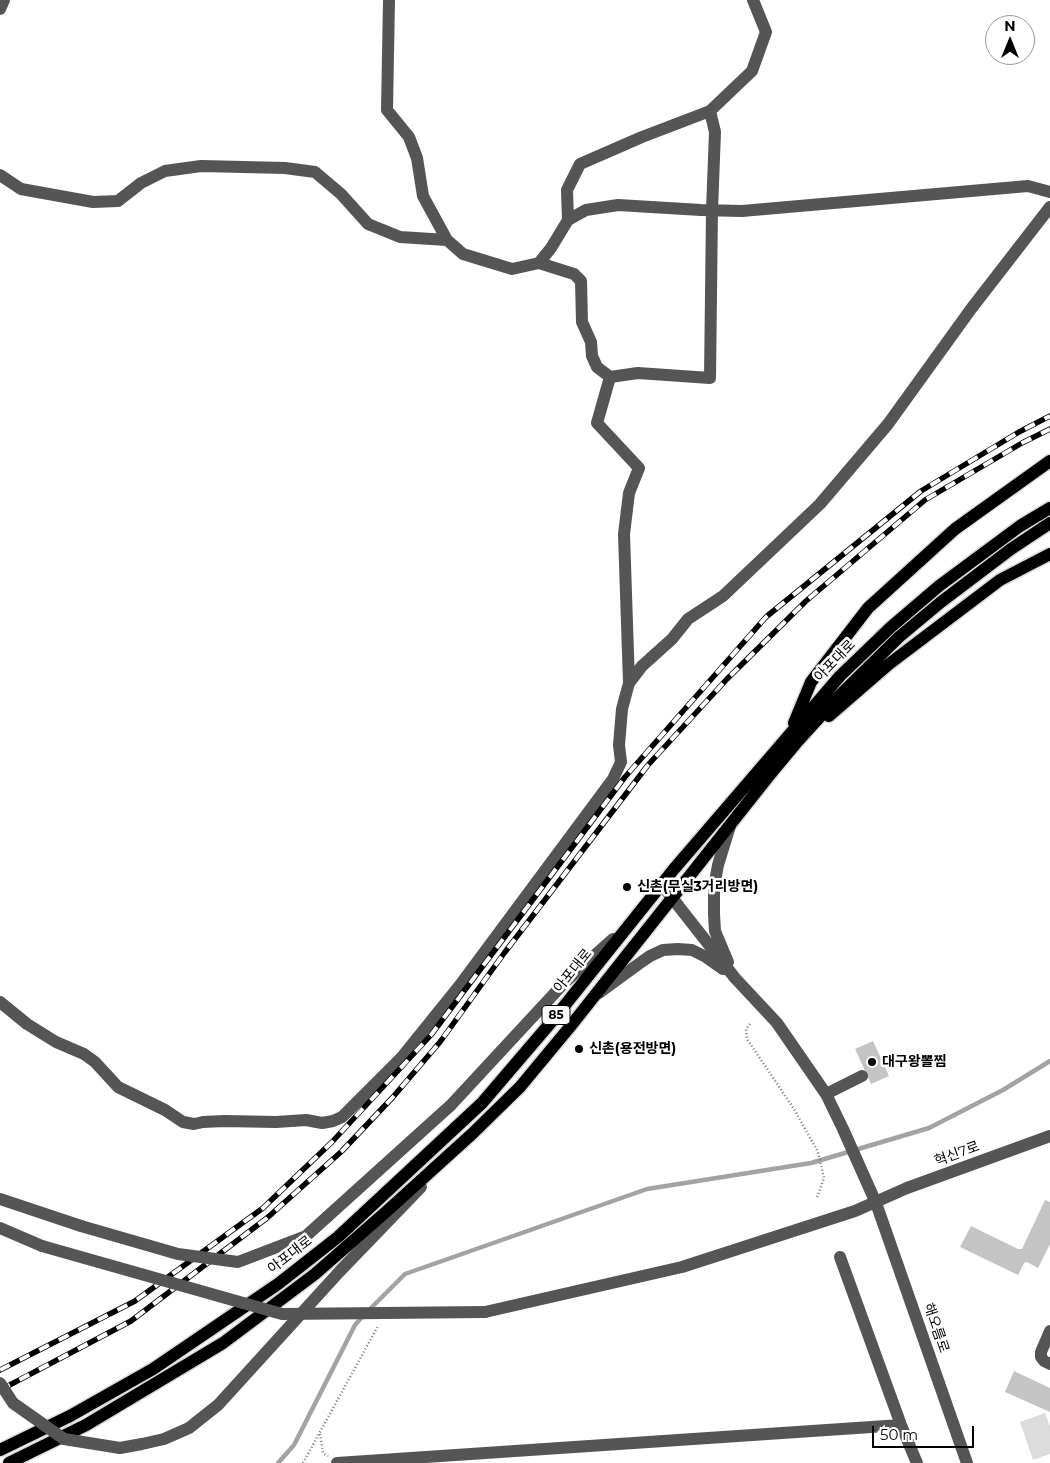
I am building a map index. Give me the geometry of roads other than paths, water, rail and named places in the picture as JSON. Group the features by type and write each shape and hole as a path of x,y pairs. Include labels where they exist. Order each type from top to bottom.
{"main road":[{"path":"793,738 811,682 868,608 955,529 1050,462"},
{"name":"아포대로","path":"9,1463 86,1425 223,1343 316,1274 473,1133 520,1087 591,1000 731,822 840,676 898,621 939,586 1020,526 1050,508"},
{"name":"아포대로","path":"0,1450 70,1416 153,1369 278,1284 338,1237 482,1103 662,885 793,738 838,697 899,636 1011,548 1050,523"},
{"path":"793,738 820,724 889,664 1000,580 1050,554"}],"street":[{"path":"0,9 4,0"},
{"path":"389,0 387,110 409,136 417,158 423,196 447,240 463,254 512,269 538,263 574,274 581,281 582,322 591,342 592,356 598,367 610,377 638,373 710,378 715,132 710,111"},
{"path":"568,220 567,190 580,164 642,137 710,111 752,71 766,32 753,0"},
{"path":"0,175 21,189 93,202 118,200 141,183 166,171 201,166 285,168 315,172 341,194 368,224 400,237 447,240"},
{"path":"538,263 551,248 568,220 586,210 618,205 742,211 1028,186 1050,192"},
{"path":"629,683 642,666 672,639 688,619 723,596 820,504 888,424 971,309 1050,207"},
{"path":"0,1002 27,1024 56,1042 84,1054 95,1062 118,1087 165,1110 183,1122 194,1124 224,1121 276,1122 306,1120 322,1123 333,1121 342,1117 402,1057 460,986 613,779 621,762 619,744 622,709 629,683 624,534 629,493 639,468 597,423 610,377"},
{"path":"731,822 716,873 714,914 715,931 735,978"},
{"path":"662,885 735,978"},
{"path":"0,1199 81,1226 178,1254 238,1262 306,1236 451,1105 565,982 630,924"},
{"path":"591,1000 640,962 663,950 692,950 706,957 735,978"},
{"name":"해오름로","path":"735,978 777,1023 826,1094 843,1129 876,1203 967,1463"},
{"path":"826,1094 862,1076"},
{"path":"0,1384 12,1403 64,1439 120,1448 164,1439 189,1428 218,1405 340,1271 473,1133"},
{"name":"혁신7로","path":"0,1228 42,1246 282,1314 485,1312 682,1267 855,1211 907,1188 1050,1136"},
{"path":"840,1257 901,1425 917,1463"},
{"path":"1050,1331 1041,1352 1041,1357 1050,1364"},
{"path":"337,1463 901,1425"}],"waterway":[{"path":"369,1310 405,1274 647,1189 811,1163 929,1128 1003,1090 1050,1061"},
{"path":"278,1463 294,1445 355,1325 363,1316"}],"railway":[{"path":"0,1370 135,1301 263,1208 332,1142 431,1035 625,777 766,617 921,491 1019,432 1050,416"},
{"path":"0,1390 131,1321 267,1218 342,1151 393,1097 440,1042 505,952 648,765 727,679 806,601 925,500 1022,443 1050,429"}],"place":[{"name":"신촌(무실3거리방면)","path":"627,887"},
{"name":"신촌(용전방면)","path":"579,1049"},
{"name":"대구왕뽈찜","path":"872,1062"}]}
